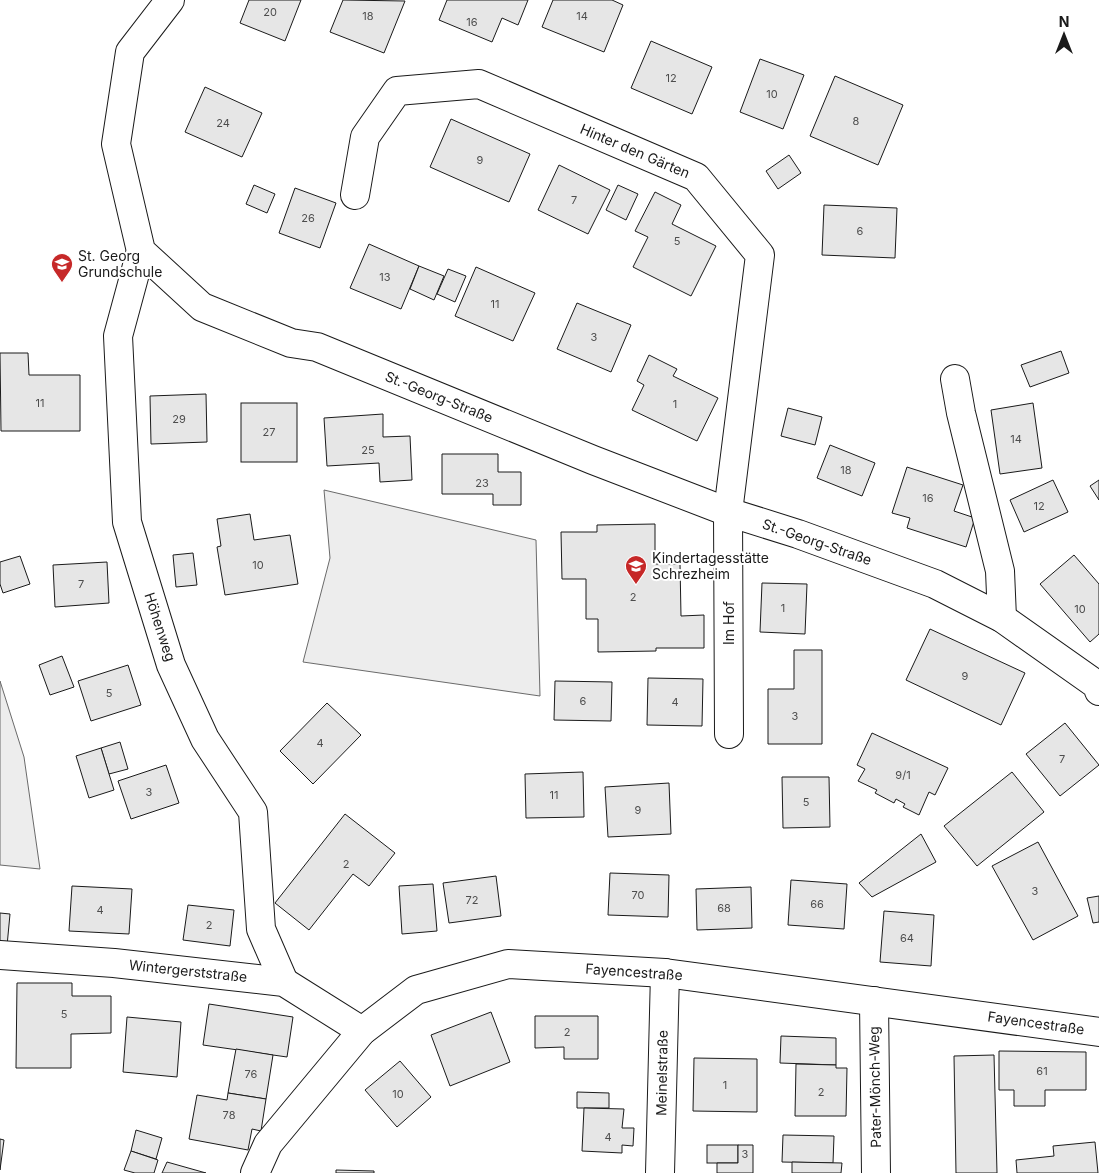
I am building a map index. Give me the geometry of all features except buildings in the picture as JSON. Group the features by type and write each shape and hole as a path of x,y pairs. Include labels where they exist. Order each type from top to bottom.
{"street":[{"path":"141,251 116,144 130,52 170,0"},
{"name":"Hinter den Gärten","path":"355,195 365,137 397,91 480,84 696,177 760,255 728,512"},
{"name":"St.-Georg-Straße","path":"141,251 202,307 291,343 317,347 593,460 728,512 798,534 935,584 1002,618 1097,685 1099,691"},
{"name":"Höhenweg","path":"141,251 118,336 127,522 171,664 205,739 254,812 261,929 284,982"},
{"path":"955,379 961,413 1000,571 1002,618"},
{"name":"Im Hof","path":"728,512 730,734"},
{"name":"Wintergerststraße","path":"0,955 114,963 284,982 362,1031"},
{"name":"Fayencestraße","path":"255,1173 268,1144 362,1031 416,990 508,964 665,973 1099,1032"},
{"name":"Meinelstraße","path":"660,1173 665,973"},
{"name":"Pater-Mönch-Weg","path":"874,1002 876,1173"}],"shaded area":[{"path":"324,490 536,540 540,696 303,662 330,558"},
{"path":"0,681 24,757 40,869 0,865"}],"place":[{"name":"St. Georg Grundschule","path":"62,283"},
{"name":"Kindertagesstätte Schrezheim","path":"636,585"}]}
